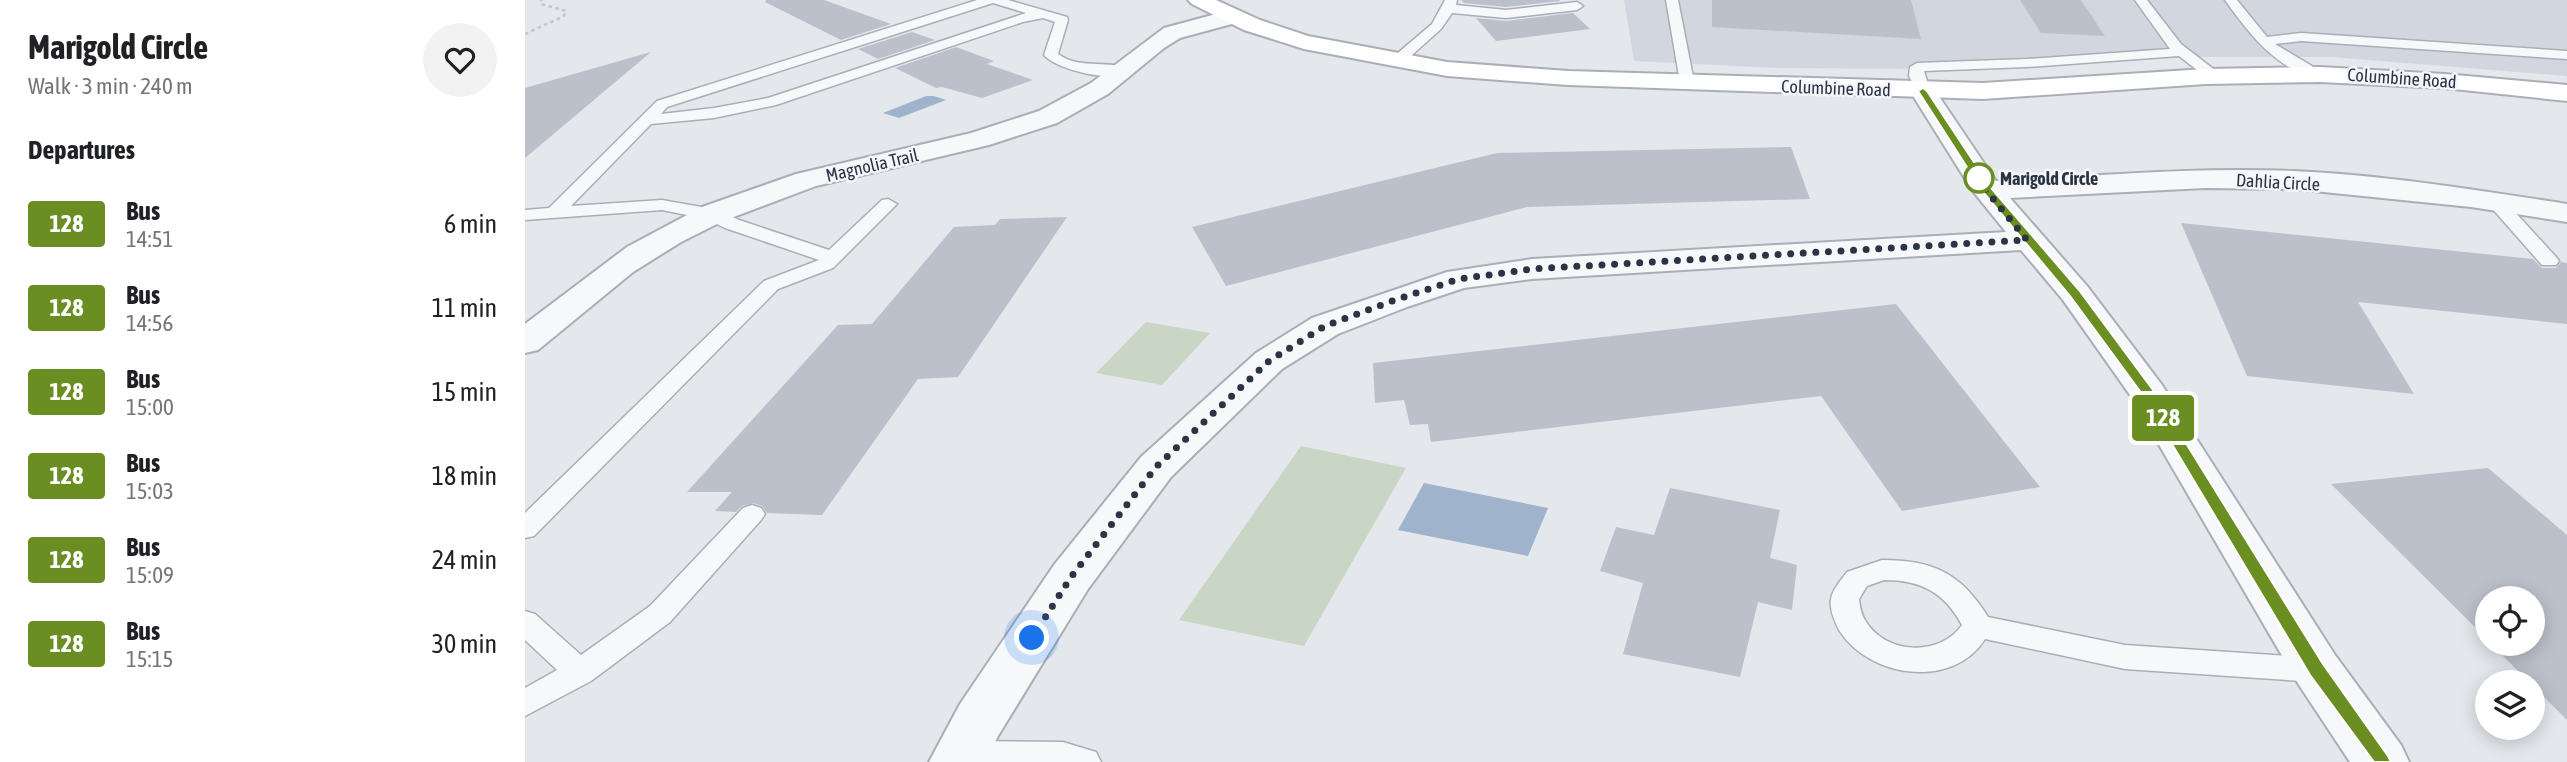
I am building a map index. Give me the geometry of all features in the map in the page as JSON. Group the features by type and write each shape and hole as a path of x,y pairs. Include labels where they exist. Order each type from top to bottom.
{"street":[{"name":"Columbine Road","path":"1199,0 1231,17 1304,42 1397,61 1508,74 1923,91 2044,90 2215,76 2315,74 2410,78 2567,93"},
{"name":"Magnolia Trail","path":"525,342 607,277 655,244 712,215 772,190 835,172 953,148 1004,133 1084,100 1164,37 1179,30 1231,17"},
{"path":"1923,91 1986,190 2075,293 2148,393 2317,670 2381,762"},
{"name":"Dahlia Circle","path":"1986,190 2205,179 2281,180 2496,202 2567,213"},
{"path":"959,758 979,720 1071,577 1156,467 1269,361 1325,326 1459,279 1532,269 2027,240"}],"lane":[{"path":"555,212 662,104 993,0 1062,20 1051,55 1058,62 1072,67 1123,71"},
{"path":"1672,0 1687,82"},
{"path":"2141,0 2181,51 2215,76"},
{"path":"2231,0 2263,41 2290,61 2315,74"},
{"path":"1397,61 1437,26 1450,4 1506,14 1577,6"},
{"path":"646,120 733,111 771,102 1021,18 1046,14"},
{"path":"2263,41 2301,37 2567,55"},
{"path":"1923,91 1916,76 1917,66 2027,63 2181,51"},
{"path":"2496,202 2549,261"},
{"path":"525,529 771,285 826,264 888,204"},
{"path":"525,215 662,205 712,215 833,258"},
{"path":"525,703 580,672 660,614 752,514"},
{"path":"525,622 580,672"},
{"path":"1978,626 2125,657 2317,670"},
{"path":"959,758 1063,756 1084,762"}],"path":[{"path":"525,34 563,16 566,11 541,4 541,0"}],"shaded area":[{"path":"1624,0 2567,0 2567,76 2331,57 2104,57 1934,69 1778,68 1634,61"}],"green space":[{"path":"1146,322 1210,333 1162,385 1096,373"},
{"path":"1301,446 1406,468 1304,646 1179,620"}],"water":[{"path":"926,96 946,100 899,118 883,113"},
{"path":"1424,483 1548,508 1528,556 1398,530"}],"building":[{"path":"824,0 891,24 841,40 765,2"},
{"path":"1461,0 1560,1 1506,7 1464,3"},
{"path":"1712,0 1911,0 1921,39 1712,27"},
{"path":"2020,0 2081,0 2105,36 2041,33"},
{"path":"1573,13 1590,29 1496,41 1476,18 1506,21"},
{"path":"912,32 935,40 878,59 858,49"},
{"path":"956,47 994,61 987,64 1033,80 982,98 942,87 936,88 895,68"},
{"path":"651,52 525,158 525,88"},
{"path":"1791,147 1810,199 1527,207 1226,286 1192,227 1497,153"},
{"path":"1067,217 958,377 918,379 822,515 767,513 762,506 753,503 742,506 736,512 715,511 732,492 687,492 838,325 872,324 954,227 995,225 1000,219"},
{"path":"2181,223 2533,259 2542,268 2556,268 2561,262 2567,263 2567,324 2358,302 2414,394 2247,376"},
{"path":"1896,304 2040,487 1902,511 1821,396 1431,442 1428,424 1410,425 1404,400 1375,403 1373,363"},
{"path":"2488,468 2567,535 2567,720 2545,698 2545,670 2517,670 2503,656 2545,656 2545,586 2475,586 2475,627 2331,484"},
{"path":"1670,488 1780,510 1770,558 1797,565 1792,610 1758,602 1740,677 1623,654 1643,583 1600,571 1616,527 1654,535"}],"bus line":[{"name":"128","path":"1923,91 1986,190 2075,293 2148,393 2317,670 2381,762"}],"place":[{"name":"Marigold Circle","path":"1979,178"}],"route":[{"path":"1032,638 1071,577 1156,467 1269,361 1325,326 1459,279 1532,269 2027,240 1986,190 1975,172 1979,178"}]}
